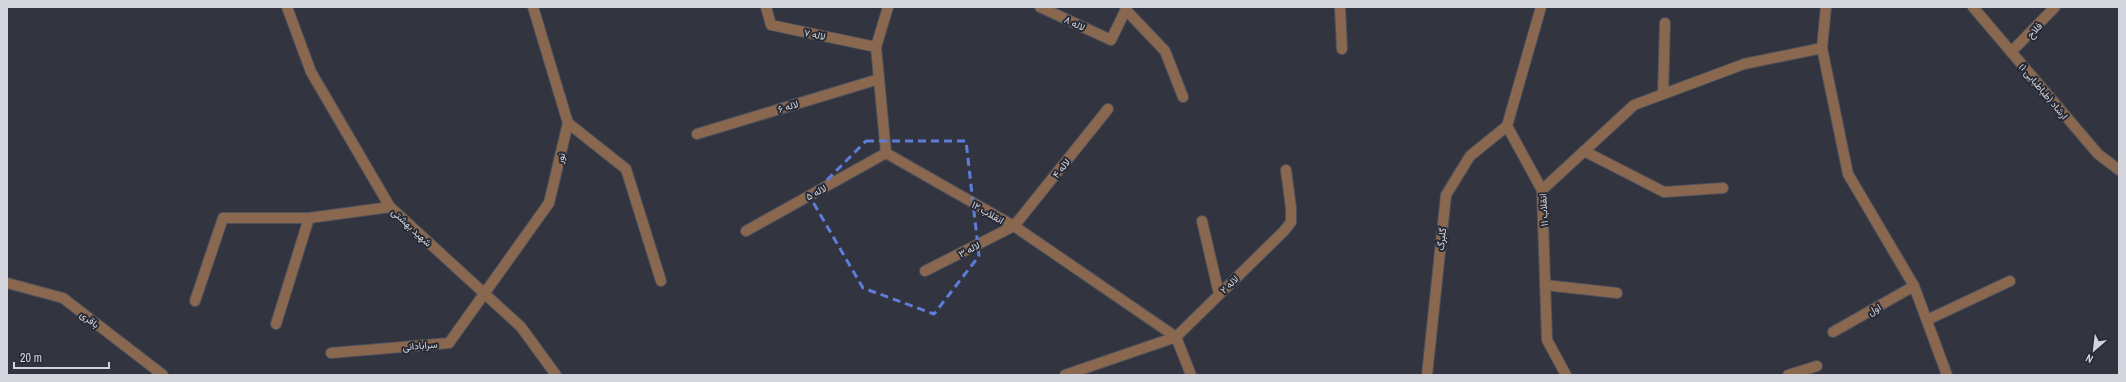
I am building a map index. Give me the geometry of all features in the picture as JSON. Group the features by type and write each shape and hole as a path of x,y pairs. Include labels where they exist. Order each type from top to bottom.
{"street":[{"name":"شهید بهشتی","path":"287,7 311,72 390,207 521,327 556,375"},
{"path":"533,7 568,123 626,169 661,281"},
{"name":"لاله ۷","path":"766,7 771,24 876,47"},
{"path":"886,153 876,47 888,7"},
{"name":"لاله ۸","path":"1040,7 1111,40 1126,8"},
{"path":"1340,7 1342,49"},
{"path":"1507,126 1541,7"},
{"path":"1826,7 1822,48 1848,174 1914,286 1947,375"},
{"name":"ارشاد (طباطبایی ۱)","path":"1973,7 2098,154 2119,170"},
{"name":"فلاح","path":"2011,52 2055,7"},
{"path":"1126,8 1165,51 1183,97"},
{"path":"1663,94 1665,22"},
{"path":"1542,190 1634,105 1744,64 1822,48"},
{"name":"لاله ۶","path":"697,134 879,79"},
{"name":"لاله ۴","path":"1014,226 1108,109"},
{"name":"نور","path":"484,293 549,203 568,123"},
{"name":"انقلاب ۱۱","path":"1507,126 1542,190 1547,340 1566,375"},
{"name":"گلبرگ","path":"1427,375 1446,195 1470,156 1507,126"},
{"path":"1584,151 1664,192 1723,188"},
{"name":"انقلاب ۱۲","path":"886,153 1014,226 1176,337"},
{"name":"لاله ۵","path":"746,231 886,153"},
{"name":"لاله ۲","path":"1176,337 1284,231 1290,222 1291,208 1286,170"},
{"path":"196,301 223,218 309,218 390,207"},
{"path":"276,324 309,218"},
{"path":"1202,221 1219,294"},
{"name":"لاله ۳","path":"924,272 1014,226"},
{"path":"1927,320 2010,281"},
{"name":"باقری","path":"7,283 63,298 163,375"},
{"path":"1545,286 1616,293"},
{"name":"اول","path":"1833,332 1914,286"},
{"name":"سرابادانی","path":"331,353 449,343 484,293"},
{"path":"1065,375 1176,337 1191,375"},
{"path":"1788,375 1817,366"}],"highlighted area":[{"path":"866,141 966,141 979,256 934,314 863,288 810,197"}]}
